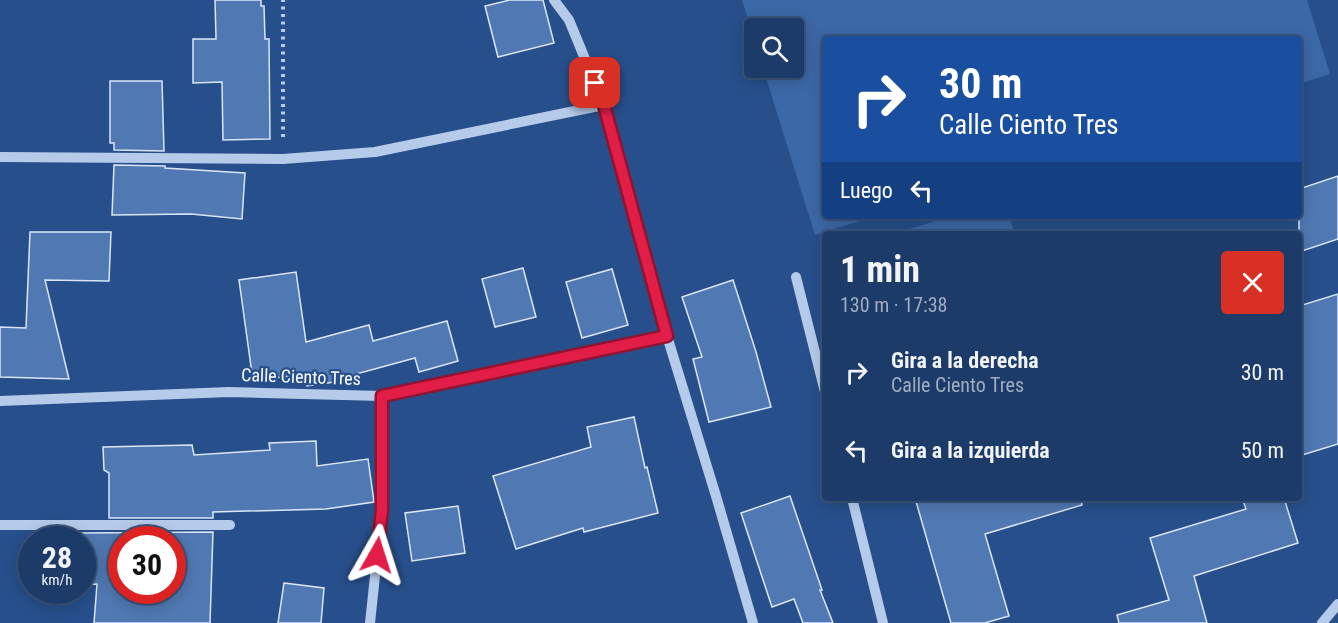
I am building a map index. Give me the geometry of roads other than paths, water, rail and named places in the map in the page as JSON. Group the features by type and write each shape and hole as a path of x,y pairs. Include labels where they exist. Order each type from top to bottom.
{"street":[{"path":"554,0 569,20 604,105 667,336 720,506 753,623"},
{"path":"0,157 283,159 375,152 604,105"},
{"path":"796,278 822,380"},
{"name":"Calle Ciento Tres","path":"0,401 230,392 382,396 667,336"},
{"path":"370,623 382,510 382,396"},
{"path":"853,501 883,623"},
{"path":"0,525 230,525"},
{"path":"1322,623 1338,604"}]}
